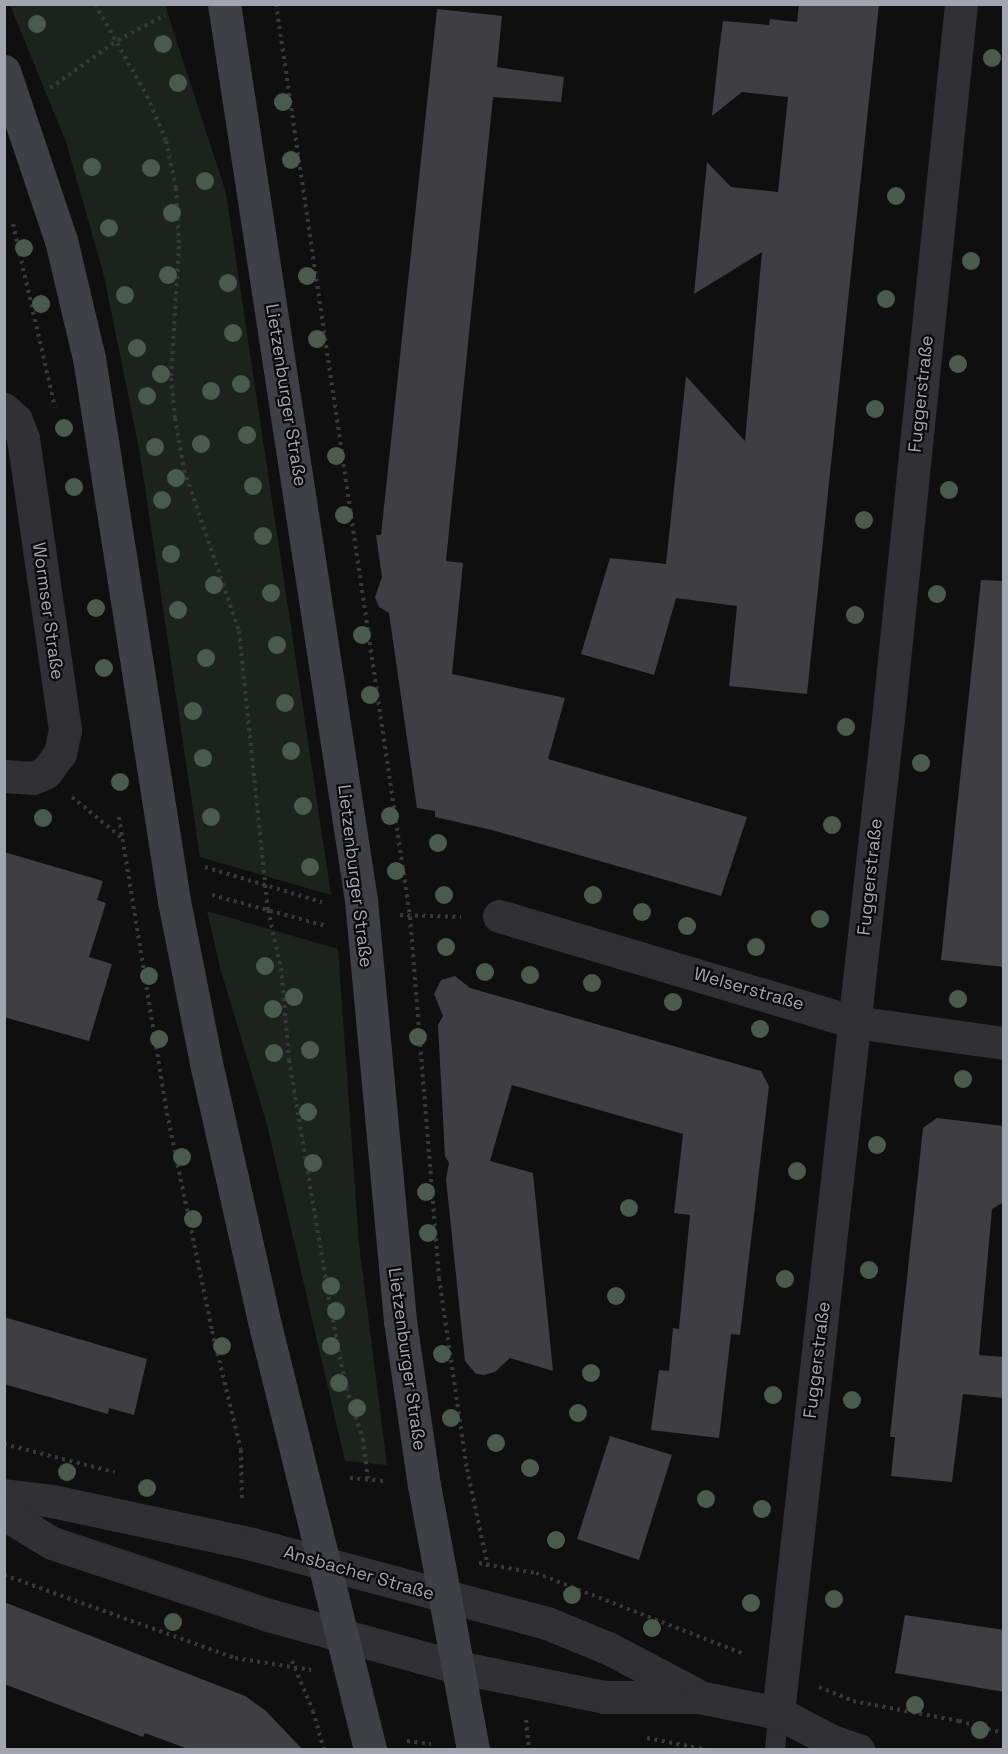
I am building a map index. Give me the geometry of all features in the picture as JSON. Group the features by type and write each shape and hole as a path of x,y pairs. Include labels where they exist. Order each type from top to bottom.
{"main road":[{"name":"Lietzenburger Straße","path":"224,4 361,900 400,1321 438,1555 473,1749"},
{"path":"4,71 61,240 89,358 174,902 237,1200 340,1633 385,1745"}],"street":[{"name":"Fuggerstraße","path":"778,1713 854,1022 961,4"},
{"name":"Wormser Straße","path":"4,409 16,420 22,438 65,730 60,753 46,772"},
{"path":"4,776 33,778 46,772"},
{"name":"Welserstraße","path":"499,916 854,1022 1004,1043"},
{"name":"Ansbacher Straße","path":"4,1495 183,1528 322,1562 446,1598 547,1623 610,1649 699,1697"},
{"name":"Ansbacher Straße","path":"4,1514 52,1543 272,1616 458,1667 604,1697 699,1697 778,1713 832,1742 858,1749"}],"lane":[{"name":"Fuggerstraße","path":"775,1749 778,1713"}],"path":[{"path":"95,4 118,40 166,141 176,188 179,246 171,378 175,418 184,470 239,631 268,910 281,968 289,1060 330,1305 346,1388 363,1439 368,1479"},
{"path":"276,4 414,951 439,1278 467,1469"},
{"path":"47,90 67,79 118,40 165,15"},
{"path":"46,772 119,837"},
{"path":"120,822 167,1113 212,1331 241,1450"},
{"path":"201,866 332,905"},
{"path":"205,893 335,928"},
{"path":"413,917 499,916"},
{"path":"4,1444 120,1474"},
{"path":"350,1478 390,1482"},
{"path":"438,1555 536,1573 696,1638"},
{"path":"4,1575 235,1658"},
{"path":"272,1616 314,1711 324,1749"},
{"path":"853,1701 959,1721 1004,1733"},
{"path":"385,1745 431,1744"}],"shaded area":[{"path":"10,5 165,5 226,193 331,895 200,857 140,454 104,276 66,142"},
{"path":"207,911 338,949 359,1244 387,1465 345,1461 267,1125 220,967"}],"building":[{"path":"799,4 879,4 807,694 729,686 737,606 676,598 654,675 581,654 610,558 666,564 686,376 745,441 762,252 694,294 707,162 731,187 778,192 788,97 742,92 712,116 719,51 723,21 769,25 770,19 797,22"},
{"path":"437,9 502,16 497,67 564,77 561,102 493,97 446,561 463,563 452,674 565,698 548,759 747,817 721,896 492,830 435,817 435,811 417,808 389,613 379,607 375,597 382,577 376,535 381,535"},
{"path":"981,580 1004,581 1004,967 941,960"},
{"path":"4,852 103,881 97,900 106,903 89,957 112,964 89,1041 4,1017"},
{"path":"455,976 470,988 761,1071 769,1086 740,1335 731,1334 719,1438 651,1430 659,1370 669,1371 673,1328 679,1329 690,1215 674,1213 683,1134 512,1085 490,1161 533,1173 553,1371 510,1358 495,1372 484,1375 476,1374 465,1361 446,1179 449,1163 445,1156 438,1025 443,1016 434,994 441,980"},
{"path":"937,1118 1004,1126 1004,1202 992,1209 979,1355 1004,1357 1004,1398 963,1394 952,1482 891,1476 895,1437 890,1437 923,1128"},
{"path":"4,1317 147,1359 134,1415 109,1408 108,1414 4,1384"},
{"path":"610,1436 672,1455 639,1560 577,1539"},
{"path":"4,1602 245,1696 266,1711 302,1749 188,1749 145,1733 143,1737 4,1684"},
{"path":"905,1615 1004,1630 1004,1692 895,1673"}]}
